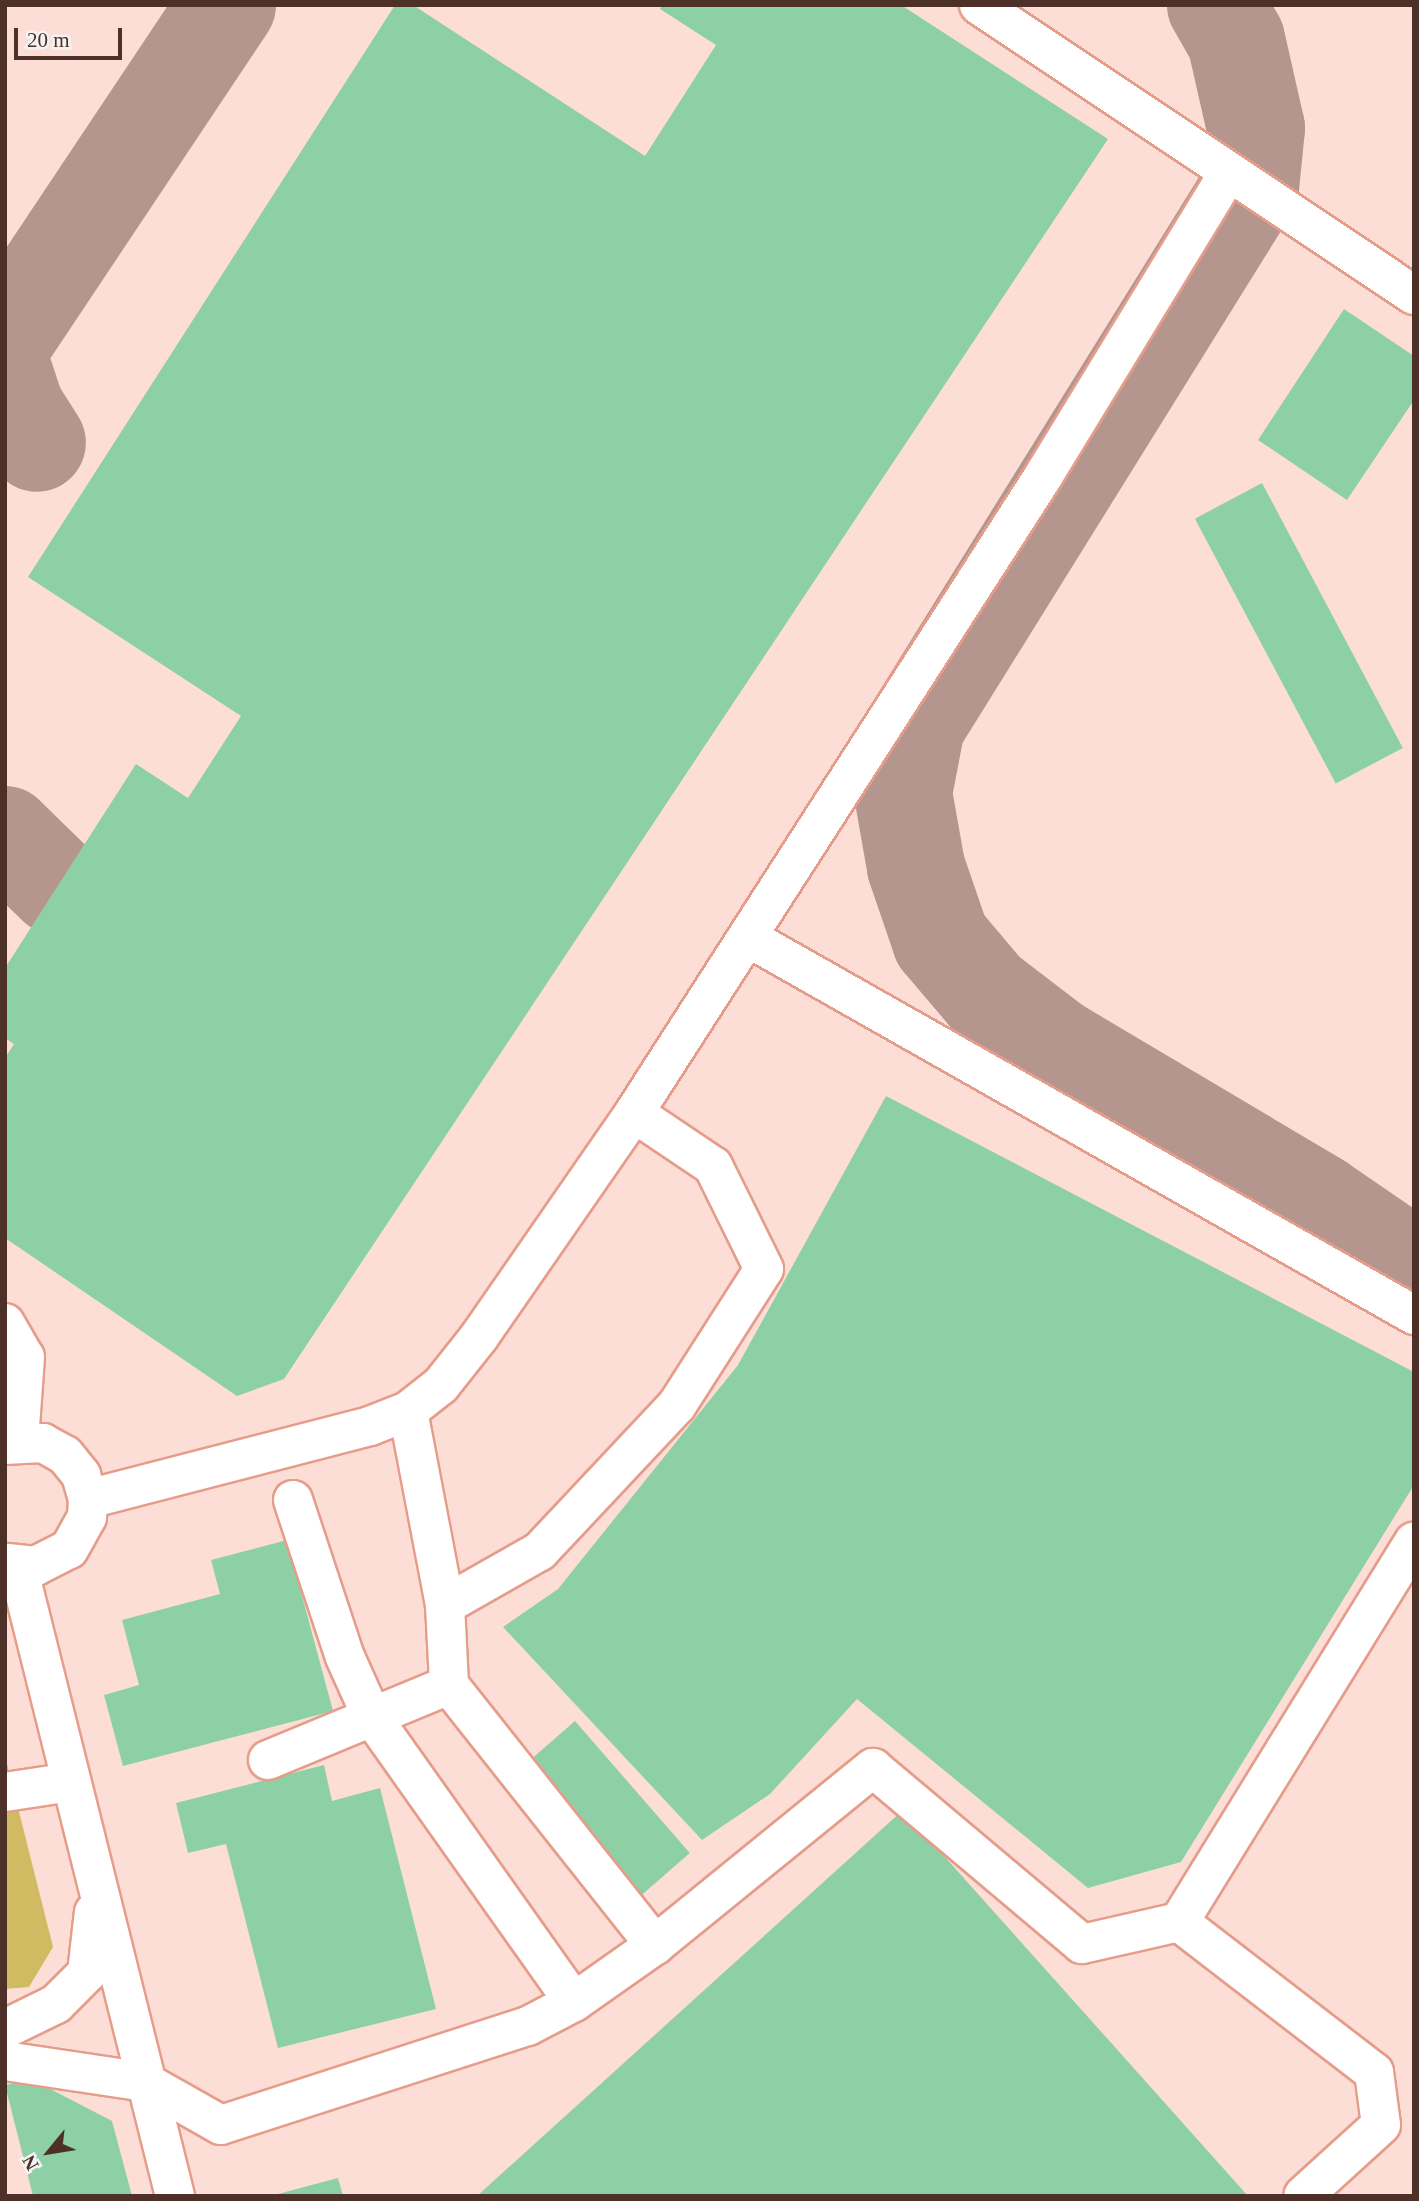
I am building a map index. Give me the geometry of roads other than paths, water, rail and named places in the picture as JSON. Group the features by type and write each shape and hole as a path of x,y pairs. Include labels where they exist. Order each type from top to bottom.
{"lane":[{"path":"979,5 1414,295"},
{"path":"88,1499 370,1426 408,1411 441,1385 479,1337 634,1113 1044,475 1228,173"},
{"path":"747,937 1414,1315"},
{"path":"445,1605 540,1551 677,1405 764,1269 713,1166 634,1113"},
{"path":"5,1322 25,1357 12,1443 43,1443 65,1455 81,1475 88,1499 87,1517 69,1549 54,1560 11,1565 71,1782 174,2196"},
{"path":"408,1411 445,1605 449,1685 655,1945"},
{"path":"293,1500 345,1657 372,1717 574,2002"},
{"path":"5,2062 145,2082 221,2125 527,2026 574,2002 655,1945 873,1768 1082,1944 1179,1922 1414,1542"},
{"path":"268,1760 449,1685"},
{"path":"5,1792 71,1782"},
{"path":"5,2029 56,2004 87,1973 94,1876"},
{"path":"1179,1922 1374,2072 1381,2125 1303,2196"}]}
